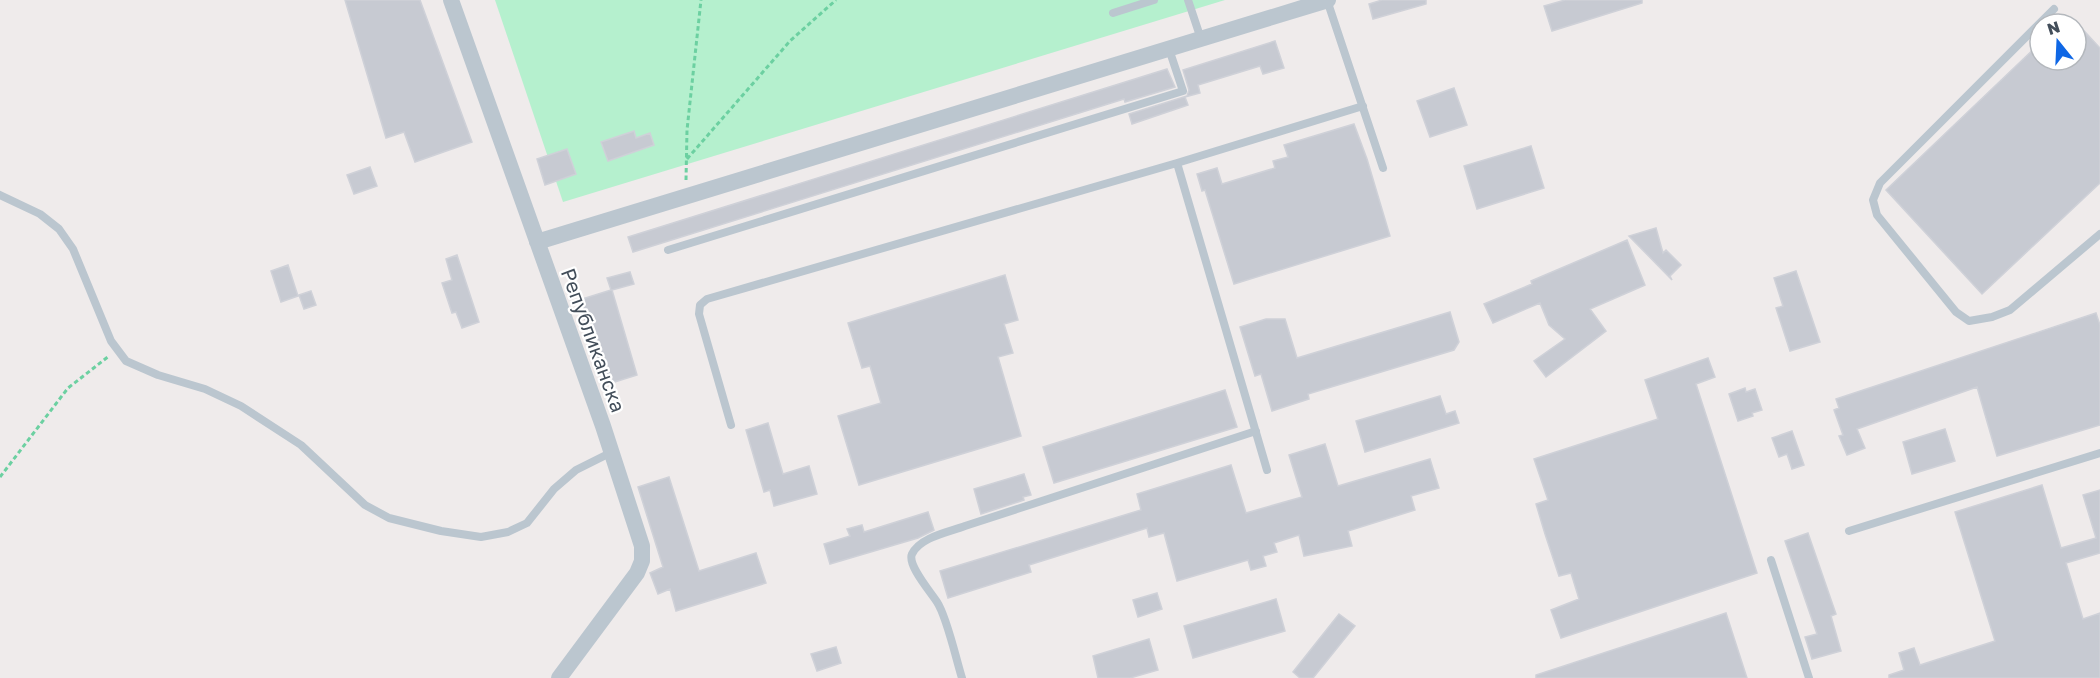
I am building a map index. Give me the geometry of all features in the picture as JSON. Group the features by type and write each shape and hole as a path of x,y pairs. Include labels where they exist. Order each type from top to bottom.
{"street":[{"name":"Републиканска","path":"451,0 612,452 642,546 642,561 637,573 559,678"},
{"path":"537,242 1327,0"}],"lane":[{"path":"1113,13 1154,0"},
{"path":"1188,0 1201,39"},
{"path":"1327,0 1383,168"},
{"path":"2054,9 1880,183 1873,200 1877,215 1956,312 1969,321 1992,317 2010,310 2100,234"},
{"path":"669,250 1183,92 1169,49"},
{"path":"731,425 699,314 700,305 707,299 1177,163 1363,106"},
{"path":"1177,163 1267,470"},
{"path":"0,195 40,214 59,229 73,249 111,341 126,361 147,371 205,388 241,406 301,446 365,505 389,518 441,531 481,537 508,532 527,523 554,489 576,470 612,452"},
{"path":"962,678 939,605 912,565 911,556 917,547 930,539 1256,431"},
{"path":"1849,531 2100,453"},
{"path":"1771,560 1809,678"}],"path":[{"path":"686,196 687,130 701,0"},
{"path":"687,159 790,41 836,0"},
{"path":"0,477 68,388 117,350"}],"green space":[{"path":"495,0 1225,0 563,202"}],"building":[{"path":"345,0 420,0 472,142 415,162 404,132 386,138"},
{"path":"1382,0 1426,0 1426,4 1373,19 1369,4"},
{"path":"1565,0 1642,0 1642,3 1552,31 1544,6"},
{"path":"2088,35 2100,48 2100,183 1982,294 1886,190 2028,54 2028,72 2088,72"},
{"path":"1275,41 1284,68 1263,74 1260,66 1198,85 1200,93 1185,97 1188,105 1132,124 1129,114 1187,96 1189,90 1183,70"},
{"path":"1167,69 1175,87 1125,102 1124,99 633,252 628,237"},
{"path":"1454,88 1467,125 1430,137 1417,101"},
{"path":"1354,124 1390,236 1234,284 1205,190 1202,191 1197,174 1217,168 1222,184 1275,168 1273,161 1288,157 1284,145"},
{"path":"634,131 636,138 650,133 654,145 608,161 601,142"},
{"path":"1531,146 1544,188 1477,209 1464,166"},
{"path":"567,149 576,174 545,185 537,159"},
{"path":"370,167 377,186 354,194 347,175"},
{"path":"1656,228 1663,253 1666,250 1681,265 1670,276 1672,280 1629,236"},
{"path":"1627,240 1645,285 1590,309 1606,331 1546,377 1534,361 1565,339 1549,325 1540,303 1493,323 1484,304"},
{"path":"457,255 479,322 462,328 456,312 452,313 442,283 452,280 446,259"},
{"path":"288,265 298,296 281,302 271,271"},
{"path":"1796,271 1820,342 1790,351 1776,308 1783,306 1774,278"},
{"path":"630,272 634,284 612,290 637,375 605,385 579,300 611,290 607,278"},
{"path":"1005,275 1018,320 1004,324 1013,353 998,357 1021,436 859,485 838,416 881,403 870,366 862,368 848,323"},
{"path":"311,291 316,305 304,309 299,295"},
{"path":"1450,312 1459,342 1454,350 1308,394 1309,399 1272,411 1261,374 1255,376 1240,327 1266,319 1285,319 1297,358"},
{"path":"2096,313 2100,325 2100,425 1997,456 1977,387 1857,429 1865,448 1847,455 1839,436 1843,435 1834,410 1839,408 1836,399"},
{"path":"1708,358 1715,377 1696,384 1757,573 1561,638 1551,610 1579,599 1571,573 1559,576 1545,534 1536,504 1548,500 1534,459 1658,419 1645,380"},
{"path":"1745,388 1746,392 1755,389 1762,410 1738,421 1729,394"},
{"path":"1225,390 1237,427 1054,483 1043,447"},
{"path":"1440,396 1446,414 1455,411 1459,423 1365,452 1356,421"},
{"path":"768,423 783,474 809,466 817,494 774,506 770,490 764,492 746,430"},
{"path":"1945,429 1955,461 1912,474 1903,442"},
{"path":"1792,431 1804,465 1792,469 1787,454 1779,457 1772,438"},
{"path":"1325,444 1338,486 1430,459 1439,488 1411,496 1415,510 1348,531 1352,546 1304,556 1299,535 1274,543 1277,552 1263,556 1266,566 1251,570 1248,560 1177,581 1164,533 1149,537 1147,528 1029,565 1031,572 948,598 940,571 1141,510 1137,494 1231,465 1246,513 1302,497 1289,455"},
{"path":"1024,474 1031,495 1023,497 1024,500 981,514 974,489"},
{"path":"669,477 699,571 756,553 766,583 676,611 670,589 658,594 650,573 663,567 638,487"},
{"path":"2042,485 2061,548 2096,538 2083,495 2100,490 2100,553 2066,563 2083,619 2100,613 2100,678 1889,678 1889,675 1904,670 1899,653 1914,648 1920,665 1995,641 1955,512"},
{"path":"928,512 934,530 918,538 830,564 824,544 850,536 847,529 862,525 864,532"},
{"path":"1808,533 1836,614 1831,616 1841,651 1812,659 1805,637 1817,634 1785,541"},
{"path":"1157,593 1162,609 1138,617 1133,600"},
{"path":"1276,599 1285,631 1193,658 1184,626"},
{"path":"1726,613 1747,678 1536,678 1536,675"},
{"path":"1339,614 1355,626 1313,678 1300,678 1293,672"},
{"path":"1149,639 1158,670 1130,678 1098,678 1093,656"},
{"path":"836,647 841,663 817,671 811,654"}]}
